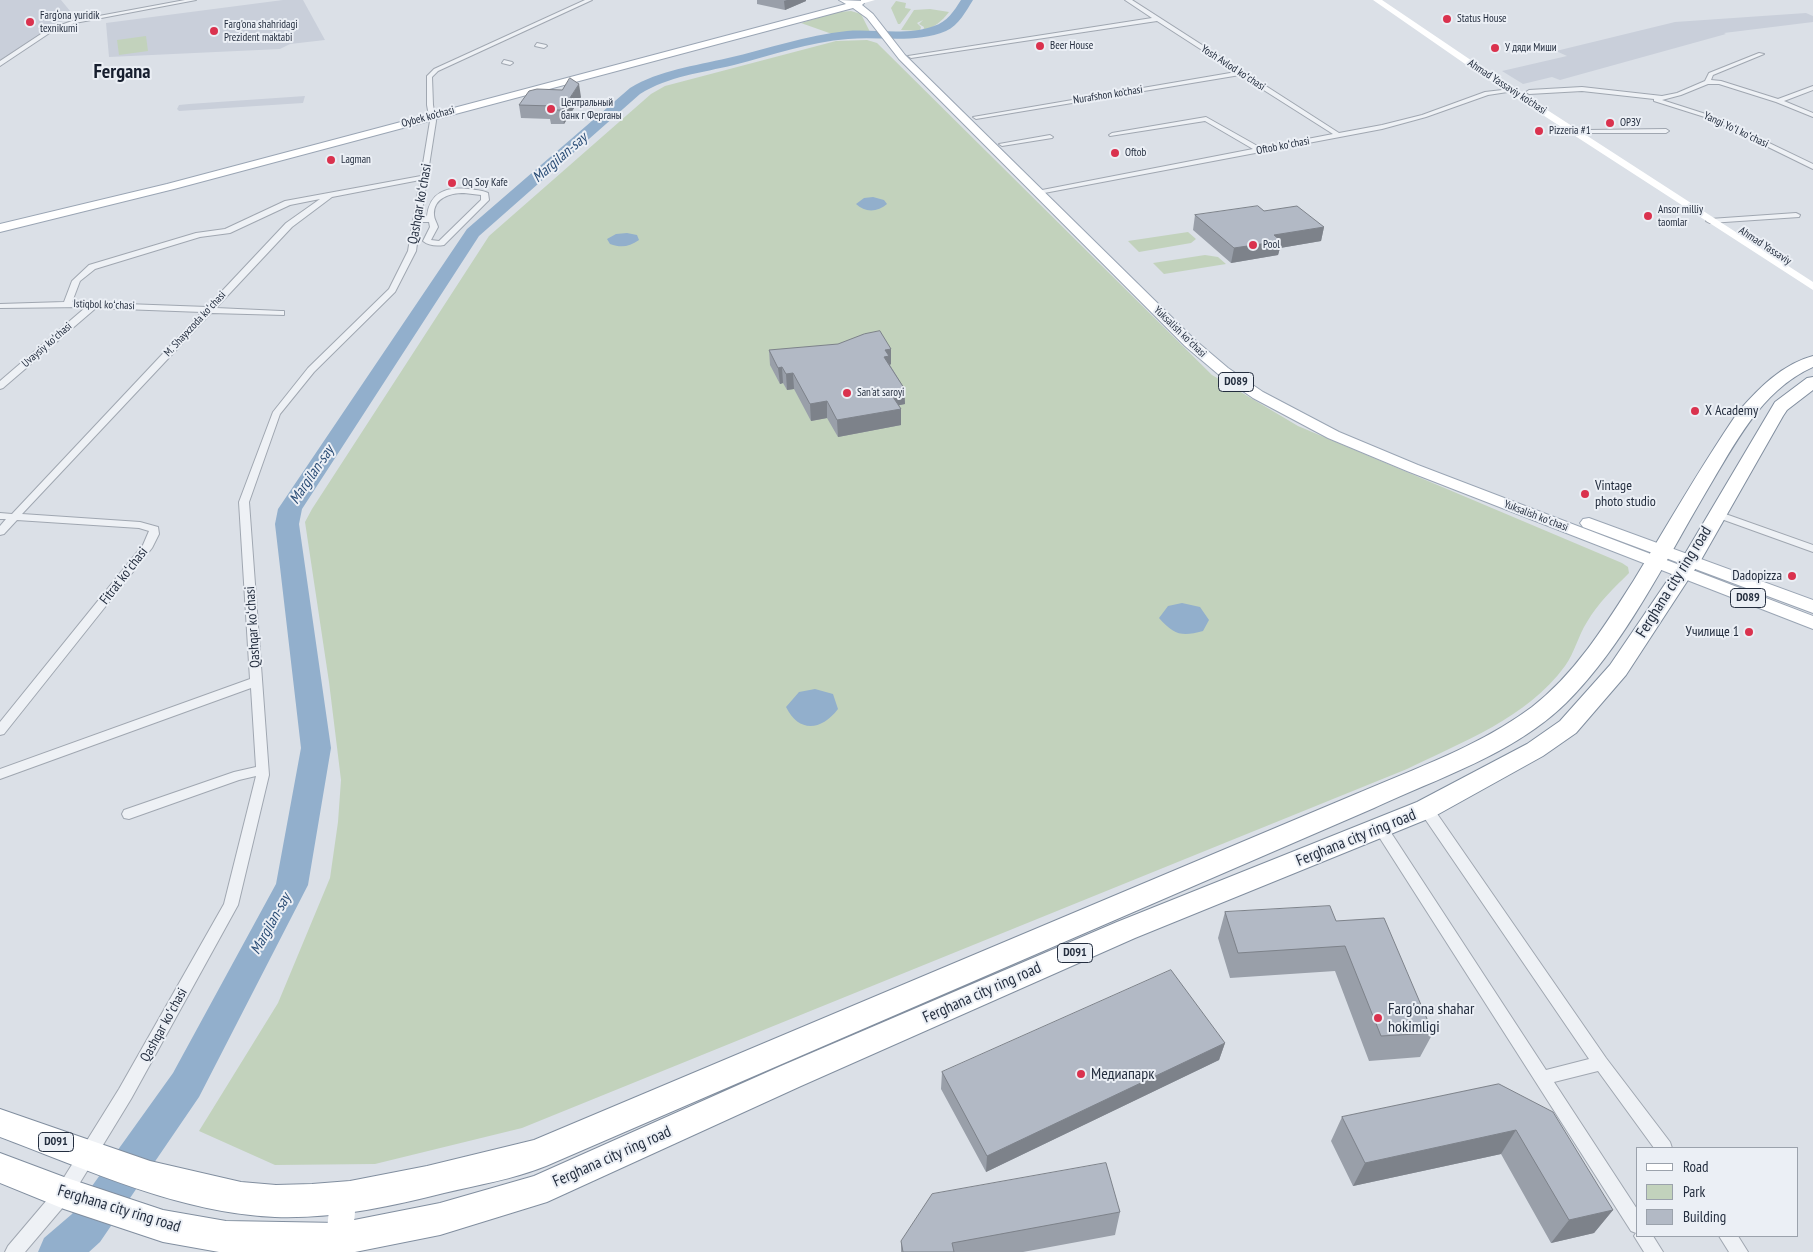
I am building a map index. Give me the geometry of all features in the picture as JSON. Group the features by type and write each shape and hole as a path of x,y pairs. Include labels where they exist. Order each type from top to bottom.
{"highway":[{"name":"Ferghana city ring road","path":"0,1123 186,1187 243,1199 291,1201 343,1198 442,1178 535,1155 1365,801 1471,753 1508,733 1542,711 1565,688 1618,619 1744,416 1757,399 1776,381 1813,361"},
{"name":"Ferghana city ring road","path":"0,1168 73,1196 163,1226 226,1238 337,1246 536,1191 791,1076 1126,930 1381,829 1426,809 1535,750 1568,727 1618,670 1687,566 1781,406 1813,382"},
{"path":"1044,937 1058,960"}],"main road":[{"name":"Ahmad Yassaviy ko'chasi","path":"1377,0 1511,91 1813,288"},
{"path":"1389,0 1453,41"},
{"name":"Oybek ko‘chasi","path":"0,224 856,1"},
{"name":"Yuksalish koʻchasi","path":"856,1 880,13 889,36 1045,191 1210,362 1239,384 1278,408 1359,447 1687,566"},
{"name":"Yuksalish koʻchasi","path":"889,36 976,117 1045,191"},
{"name":"Ahmad Yassaviy ko'chasi","path":"1462,46 1588,132 1724,220"},
{"name":"Oybek ko‘chasi","path":"0,228 170,186 432,113"},
{"name":"Ahmad Yassaviy","path":"1724,220 1809,275"},
{"name":"D089","path":"1687,566 1813,607"},
{"name":"D089","path":"1687,566 1813,623"},
{"path":"337,1246 343,1198"}],"street":[{"path":"0,64 49,31 74,22 193,0"},
{"name":"Qashqar koʻchasi","path":"14,1252 73,1196 100,1158 124,1094 231,905 263,770 244,502 276,414 312,370 392,290 412,251 425,177 432,113 429,77 436,70 589,0"},
{"name":"Yosh Avlod koʻchasi","path":"1128,0 1338,135"},
{"path":"911,56 1037,35 1158,19"},
{"path":"537,45 544,46"},
{"path":"1707,82 1712,74 1762,54"},
{"name":"Nurafshon ko'chasi","path":"976,117 1240,73"},
{"path":"1529,92 1582,89 1662,98 1679,94 1707,82 1738,87 1813,115"},
{"path":"1778,101 1813,88"},
{"name":"Oftob koʻchasi","path":"1045,191 1338,135 1424,116 1487,93 1511,91"},
{"name":"Yangi Yoʻl koʻchasi","path":"1656,100 1707,116 1813,167"},
{"path":"1112,135 1206,119 1261,151"},
{"path":"1588,132 1666,131"},
{"path":"1002,144 1050,137"},
{"name":"M. Shayxzoda koʻchasi","path":"0,532 289,225 330,195 425,177"},
{"path":"460,190 484,193 485,200 441,243 431,244 427,241 434,226 430,218 434,202 444,194 460,190"},
{"path":"67,304 72,296 74,284 78,276 92,267 199,235 227,231 288,203 330,195"},
{"path":"1710,222 1796,215"},
{"path":"417,220 430,218"},
{"name":"Istiqbol koʻchasi","path":"0,306 67,304 282,313"},
{"name":"Uvaysiy koʻchasi","path":"0,386 94,305"},
{"path":"1717,514 1813,548"},
{"path":"0,516 15,516"},
{"name":"Fitrat koʻchasi","path":"0,731 148,546 154,534 154,529 140,525 15,516"},
{"path":"0,774 256,681"},
{"path":"129,814 238,776 263,770"},
{"path":"1426,809 1601,1063 1663,1147"},
{"path":"1381,829 1636,1223"},
{"path":"1542,1078 1601,1063"},
{"path":"1644,1237 1654,1252"},
{"path":"1729,1237 1739,1252"}],"shaded area":[{"name":"Farg‘ona yuridik texnikumi","path":"0,0 61,0 75,17 45,27 46,31 0,60"},
{"name":"Farg'ona shahridagi Prezident maktabi","path":"283,0 303,0 325,40 290,44 280,49 109,57 106,23"},
{"path":"1806,13 1813,16 1813,22 1724,33 1726,34 1560,80 1552,77 1523,84 1502,71 1567,56 1556,51 1675,22"},
{"path":"305,96 303,103 179,111 177,109 179,105"}],"green space":[{"path":"896,1 906,3 905,8 911,9 900,24 898,24 891,8"},
{"path":"930,9 949,12 937,24 923,31 924,27 919,24 923,20 917,23 921,27 920,31 901,30 914,10"},
{"path":"851,11 861,14 870,32 832,34 801,23 838,12"},
{"path":"146,36 148,51 119,55 117,40"},
{"path":"867,40 877,43 1212,375 1298,426 1622,563 1628,567 1629,573 1606,596 1591,615 1568,661 1550,684 1513,714 1471,738 1407,769 522,1128 375,1164 275,1165 199,1131 278,1003 330,878 338,822 341,780 329,682 305,522 312,509 489,236 651,94 665,86 836,41"},
{"path":"1188,232 1196,239 1191,243 1139,252 1128,241"},
{"path":"1205,255 1218,257 1226,264 1164,274 1153,263"}],"water":[{"path":"873,197 884,200 887,204 880,209 867,210 856,204 864,198"},
{"path":"627,233 637,235 639,240 632,244 618,246 610,244 607,239 616,234"},
{"path":"1182,603 1200,607 1209,620 1203,631 1189,634 1179,633 1169,628 1159,618 1168,606"},
{"path":"815,689 833,694 838,709 825,722 818,725 804,725 791,715 786,707 799,692"}],"building":[{"path":"570,78 579,84 562,110 549,110 552,106 519,105 529,91 537,89 562,90"},
{"path":"1258,206 1264,211 1297,206 1324,227 1274,235 1281,241 1234,248 1195,215"},
{"name":"San'at saroyi","path":"880,331 891,349 885,350 889,356 884,357 904,388 889,391 901,409 837,420 827,401 810,404 793,373 786,374 782,367 778,368 769,350 838,344 864,334"},
{"path":"1330,906 1336,921 1384,918 1433,1033 1381,1036 1345,946 1238,953 1225,912"},
{"name":"Медиапарк","path":"1171,970 1225,1043 987,1156 942,1072"},
{"path":"1499,1084 1553,1112 1613,1210 1569,1220 1516,1130 1365,1163 1342,1117"},
{"path":"1106,1163 1120,1212 952,1243 954,1252 903,1252 901,1241 932,1194"}],"waterway":[{"name":"Margilan-say","path":"58,1252 86,1228 167,1115 186,1085 292,885 316,748 287,524 290,509 473,233 635,91 645,85 680,72 729,62 818,39 860,34 908,35 931,32 942,28 957,16 967,0"}],"place":[{"name":"Status House","path":"1447,19"},
{"name":"Farg‘ona yuridik texnikumi","path":"30,22"},
{"name":"Farg'ona shahridagi Prezident maktabi","path":"214,31"},
{"name":"Beer House","path":"1040,46"},
{"name":"У дяди Миши","path":"1495,48"},
{"name":"Центральный банк г Ферганы","path":"551,109"},
{"name":"ОРЗУ","path":"1610,123"},
{"name":"Pizzeria #1","path":"1539,131"},
{"name":"Oftob","path":"1115,153"},
{"name":"Lagman","path":"331,160"},
{"name":"Oq Soy Kafe","path":"452,183"},
{"name":"Ansor milliy taomlar","path":"1648,216"},
{"name":"Pool","path":"1253,245"},
{"name":"San'at saroyi","path":"847,393"},
{"name":"X Academy","path":"1695,411"},
{"name":"Vintage photo studio","path":"1585,494"},
{"name":"Dadopizza","path":"1792,576"},
{"name":"Училище 1","path":"1749,632"},
{"name":"Farg'ona shahar hokimligi","path":"1378,1018"},
{"name":"Медиапарк","path":"1081,1074"}],"district":[{"name":"Fergana","path":"122,72"}]}
